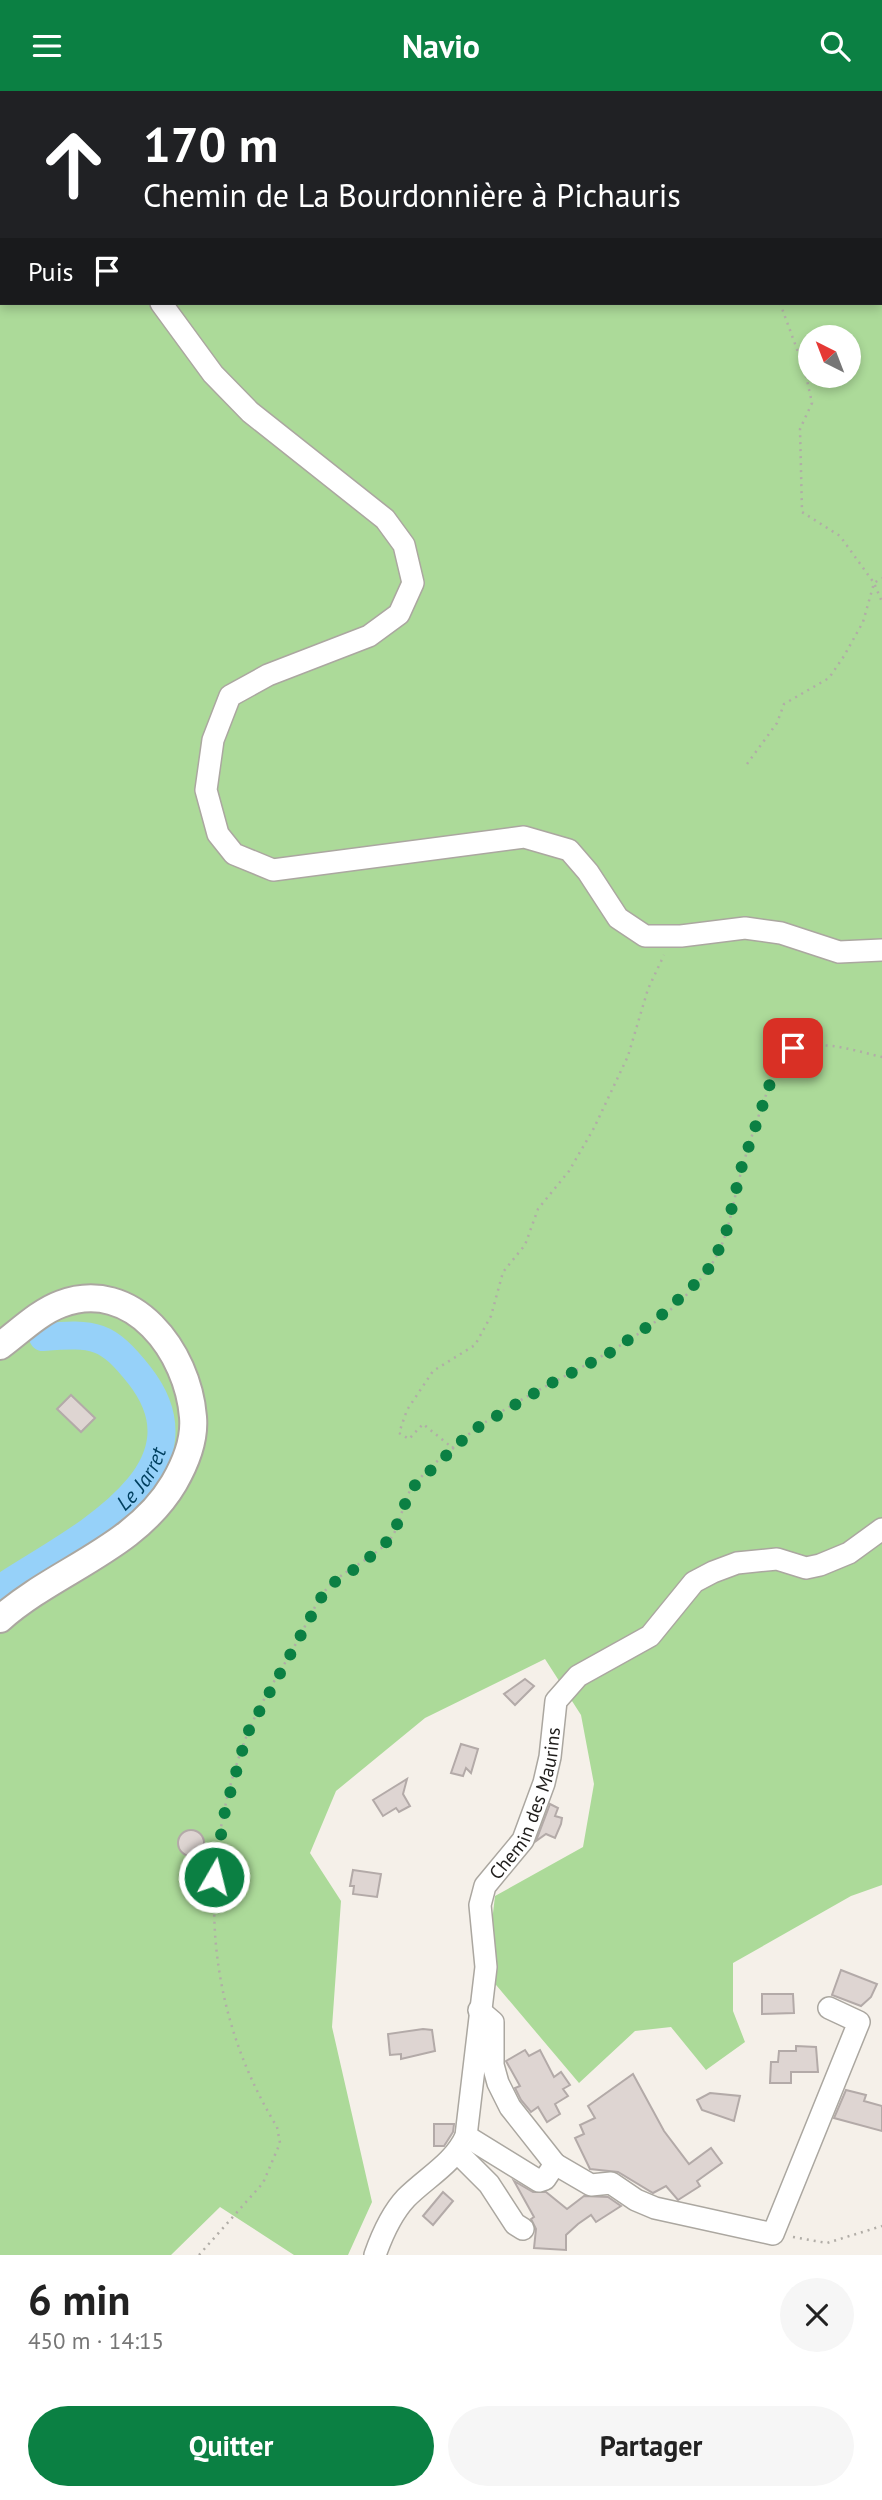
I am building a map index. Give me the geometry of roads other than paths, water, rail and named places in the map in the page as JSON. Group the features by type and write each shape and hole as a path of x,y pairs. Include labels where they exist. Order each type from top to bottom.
{"main road":[{"path":"0,1346 61,1304 88,1299 113,1299 138,1313 159,1331 175,1357 188,1390 193,1419 189,1450 175,1481 158,1507 132,1531 0,1619"}],"street":[{"path":"162,305 213,374 250,412 385,519 404,545 413,583 399,614 369,636 268,674 230,696 214,740 206,790 218,834 234,854 273,870 524,837 569,850 588,872 618,918 645,936 673,936 745,928 781,933 839,952 882,950"},
{"name":"Chemin des Maurins","path":"462,2144 486,1967 480,1905 485,1887 523,1840 550,1757 556,1701 578,1677 650,1636 694,1582 737,1563 777,1559 806,1568 820,1565 849,1553 882,1529"},
{"path":"479,2010 493,2022 493,2065 510,2107 555,2164 592,2185 611,2183 636,2200 655,2208 772,2234 859,2022 829,2008"},
{"path":"462,2144 539,2181 545,2179 555,2164"},
{"path":"462,2144 515,2224 523,2229"},
{"path":"375,2255 384,2230 405,2199 462,2144"}],"waterway":[{"name":"Le Jarret","path":"0,1593 9,1583 99,1524 127,1500 149,1473 160,1443 159,1411 140,1376 118,1352 99,1339 75,1335 43,1337"}]}
